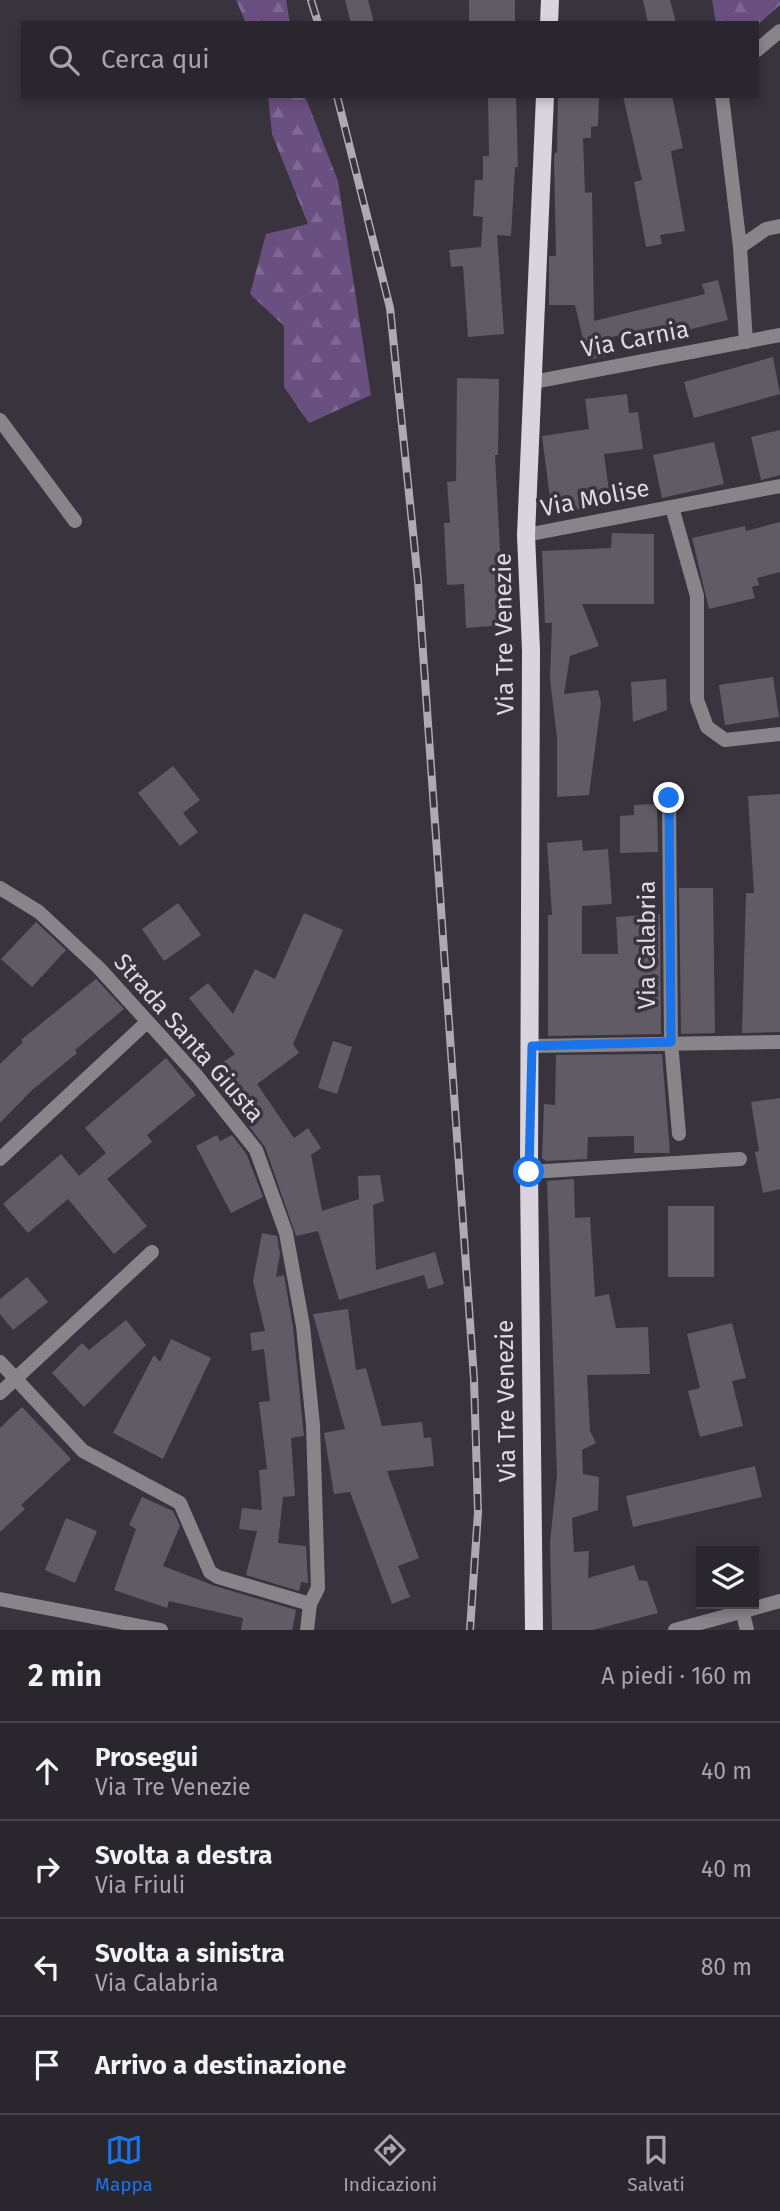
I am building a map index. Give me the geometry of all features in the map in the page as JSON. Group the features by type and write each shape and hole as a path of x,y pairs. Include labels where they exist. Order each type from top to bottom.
{"main road":[{"path":"549,21 550,0"},
{"name":"Via Tre Venezie","path":"534,1630 529,1172 532,1046 531,650 526,535 545,98"}],"street":[{"path":"759,48 780,31"},
{"path":"722,98 740,247 746,342"},
{"path":"740,247 766,229 780,226"},
{"name":"Via Carnia","path":"533,382 780,335"},
{"path":"0,420 75,520"},
{"name":"Via Molise","path":"526,535 780,486"},
{"name":"Via Molise","path":"672,507 696,596 697,700 708,727 724,740 780,734"},
{"name":"Via Calabria","path":"669,798 671,1042 679,1134"},
{"name":"Strada Santa Giusta","path":"0,888 39,912 99,968 146,1023 197,1076 256,1150 286,1233 303,1326 313,1425 318,1588 310,1604 307,1630"},
{"path":"0,1159 146,1023"},
{"path":"532,1046 780,1042"},
{"path":"529,1172 740,1158"},
{"path":"0,1393 152,1252"},
{"path":"0,1362 83,1451 180,1503 210,1572 310,1604"},
{"path":"0,1599 161,1630"},
{"path":"675,1630 780,1601"},
{"path":"742,1610 747,1630"}],"green space":[{"path":"236,0 286,0 290,21 245,21"},
{"path":"712,0 780,0 780,5 759,23 759,21 716,21"},
{"path":"268,98 306,98 338,181 371,395 309,423 284,387 284,326 250,294 266,234 308,224 272,134"}],"building":[{"path":"345,0 368,0 373,21 350,21"},
{"path":"469,0 515,0 515,21 469,21"},
{"path":"643,0 670,0 675,21 648,21"},
{"path":"488,98 516,98 518,167 515,167 511,236 497,235 504,334 468,337 463,266 451,267 449,250 481,247 483,217 473,216 475,180 483,180 483,156 489,156"},
{"path":"558,98 599,98 598,126 591,127 591,138 583,138 585,193 592,192 594,321 705,294 702,284 718,280 728,320 671,334 673,341 652,345 648,328 608,338 612,355 588,360 575,305 549,305 549,256 556,256 554,155 557,151"},
{"path":"623,98 672,98 683,148 671,151 685,231 660,235 662,244 646,247 634,182 642,180"},
{"path":"773,357 780,394 694,418 684,382"},
{"path":"457,378 499,379 498,455 495,455 504,625 466,628 464,584 447,585 444,523 450,523 447,482 456,481"},
{"path":"627,394 629,413 638,412 643,449 604,454 611,505 552,513 542,436 589,429 585,399"},
{"path":"780,430 780,475 761,480 751,437"},
{"path":"714,442 724,484 662,498 653,455"},
{"path":"780,522 780,572 757,578 759,585 752,587 755,598 709,609 692,538 745,526 746,531"},
{"path":"612,533 654,534 654,604 582,604 599,646 570,656 564,694 598,690 601,703 589,795 557,797 557,738 550,679 552,623 545,623 542,551 611,548"},
{"path":"773,677 779,717 725,725 719,685"},
{"path":"666,679 667,710 633,722 631,682"},
{"path":"173,766 200,800 183,813 198,832 180,846 138,793"},
{"path":"780,794 780,1032 742,1033 746,893 754,893 748,796"},
{"path":"657,804 658,852 620,853 620,816 634,815 634,805"},
{"path":"582,840 583,851 608,849 612,904 582,906 582,954 618,954 616,917 660,914 661,1034 548,1036 548,915 552,915 547,843"},
{"path":"679,888 713,888 715,1033 681,1034"},
{"path":"178,903 201,935 164,961 142,929"},
{"path":"304,913 343,930 293,1044 299,1053 257,1084 294,1138 308,1128 321,1148 311,1155 322,1211 359,1199 358,1176 380,1175 384,1201 373,1205 376,1270 435,1252 444,1284 428,1289 424,1275 339,1300 318,1231 296,1236 265,1147 249,1126 259,1121 219,1065 235,1054 189,998 208,983 233,1014 255,969 275,979"},
{"path":"36,922 66,950 32,987 1,959"},
{"path":"96,979 124,1009 75,1050 77,1053 31,1091 0,1123 0,1064 23,1042 21,1040"},
{"path":"333,1041 352,1047 337,1094 318,1088"},
{"path":"662,1054 670,1153 634,1153 634,1136 588,1137 587,1159 546,1161 542,1158 544,1104 555,1105 556,1055"},
{"path":"166,1058 196,1095 147,1135 152,1142 107,1179 147,1226 114,1254 68,1199 28,1233 3,1204 61,1154 79,1176 106,1153 85,1128"},
{"path":"780,1098 780,1189 763,1193 755,1152 759,1151 751,1102"},
{"path":"217,1135 220,1141 232,1135 247,1155 263,1197 231,1213 196,1146"},
{"path":"574,1179 575,1218 590,1217 595,1297 609,1294 616,1328 648,1327 650,1374 587,1375 590,1431 596,1443 582,1450 583,1474 599,1477 598,1510 572,1518 574,1552 589,1551 588,1578 634,1565 639,1580 647,1581 658,1613 593,1630 552,1630 550,1542 557,1475 547,1181"},
{"path":"668,1206 714,1206 714,1277 668,1277"},
{"path":"262,1233 277,1236 280,1254 276,1277 284,1275 293,1327 304,1436 291,1438 295,1496 283,1497 278,1543 306,1546 308,1583 301,1582 299,1591 246,1575 257,1531 239,1529 242,1508 262,1510 259,1470 267,1469 259,1402 270,1401 264,1349 252,1351 250,1333 265,1331 253,1281"},
{"path":"27,1277 48,1302 13,1330 0,1314 0,1299"},
{"path":"348,1309 356,1370 366,1368 382,1426 422,1422 424,1438 431,1437 434,1466 387,1471 419,1558 398,1566 410,1597 392,1604 350,1492 334,1494 324,1433 345,1429 313,1314"},
{"path":"126,1320 146,1345 84,1407 52,1373 82,1343 89,1350"},
{"path":"732,1323 746,1378 732,1381 743,1426 700,1437 688,1391 700,1388 687,1334"},
{"path":"171,1339 211,1358 163,1459 113,1433 154,1355 160,1362"},
{"path":"22,1407 71,1459 21,1505 25,1509 0,1532 0,1428"},
{"path":"755,1466 762,1497 633,1527 626,1496"},
{"path":"142,1497 173,1511 180,1526 163,1566 215,1586 296,1610 292,1630 241,1630 243,1618 169,1601 167,1608 114,1590 136,1529 129,1525"},
{"path":"66,1518 97,1531 75,1583 45,1570"}],"railway":[{"path":"311,0 317,21"},
{"path":"338,98 390,308 418,581 474,1379 478,1512 470,1630"}],"route":[{"path":"529,1172 532,1046 671,1042 669,798"}]}
